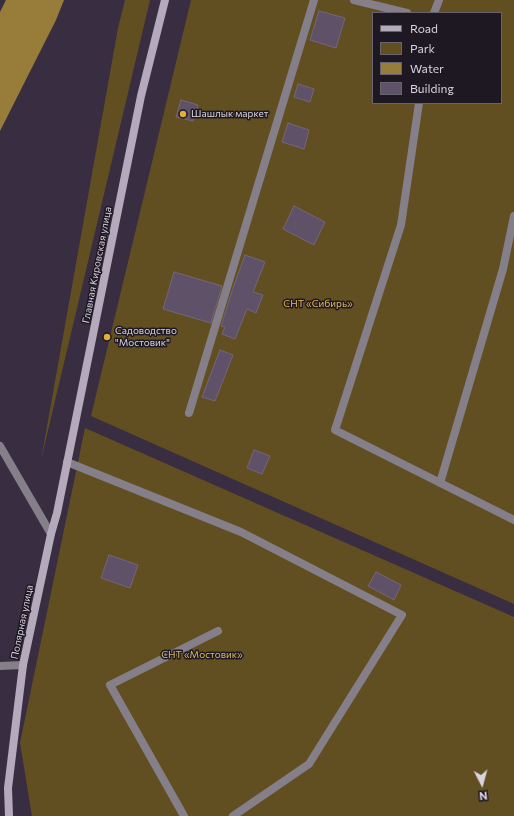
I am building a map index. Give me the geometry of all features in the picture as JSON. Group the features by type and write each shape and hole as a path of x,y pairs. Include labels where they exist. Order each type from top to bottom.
{"main road":[{"name":"Главная Кировская улица","path":"51,534 57,513 141,96 165,0"},
{"name":"Полярная улица","path":"9,816 8,788 23,664 51,534"}],"street":[{"path":"189,413 314,0"},
{"path":"354,0 404,12"},
{"path":"434,12 439,0"},
{"path":"419,104 401,225 335,430 514,520"},
{"path":"440,483 503,269 514,216"},
{"path":"0,446 51,534"},
{"path":"67,462 241,532 402,614 309,764 233,816"},
{"path":"184,816 110,686 218,631"},
{"path":"0,666 23,664"}],"green space":[{"path":"125,0 150,0 41,460 118,28"},
{"name":"СНТ «Сибирь»","path":"191,0 514,0 514,604 91,416"},
{"name":"СНТ «Мостовик»","path":"85,428 514,617 514,816 32,816 20,743"}],"water":[{"path":"6,0 64,0 56,20 0,131 0,12"}],"building":[{"path":"319,11 345,18 336,48 310,40"},
{"path":"298,84 314,89 310,102 294,97"},
{"path":"181,100 198,105 193,121 176,117"},
{"path":"288,123 309,130 304,149 282,142"},
{"path":"294,206 325,222 314,245 283,229"},
{"path":"245,255 265,262 253,292 263,295 256,313 247,309 235,339 222,334 225,327 221,326"},
{"path":"174,272 222,286 211,323 163,309"},
{"path":"220,350 233,355 215,401 202,397"},
{"path":"254,450 270,456 262,474 247,468"},
{"path":"109,555 138,565 130,588 101,578"},
{"path":"376,572 401,585 394,600 368,586"}],"place":[{"name":"Шашлык маркет","path":"183,114"},
{"name":"Садоводство \"Мостовик\"","path":"107,337"}]}
